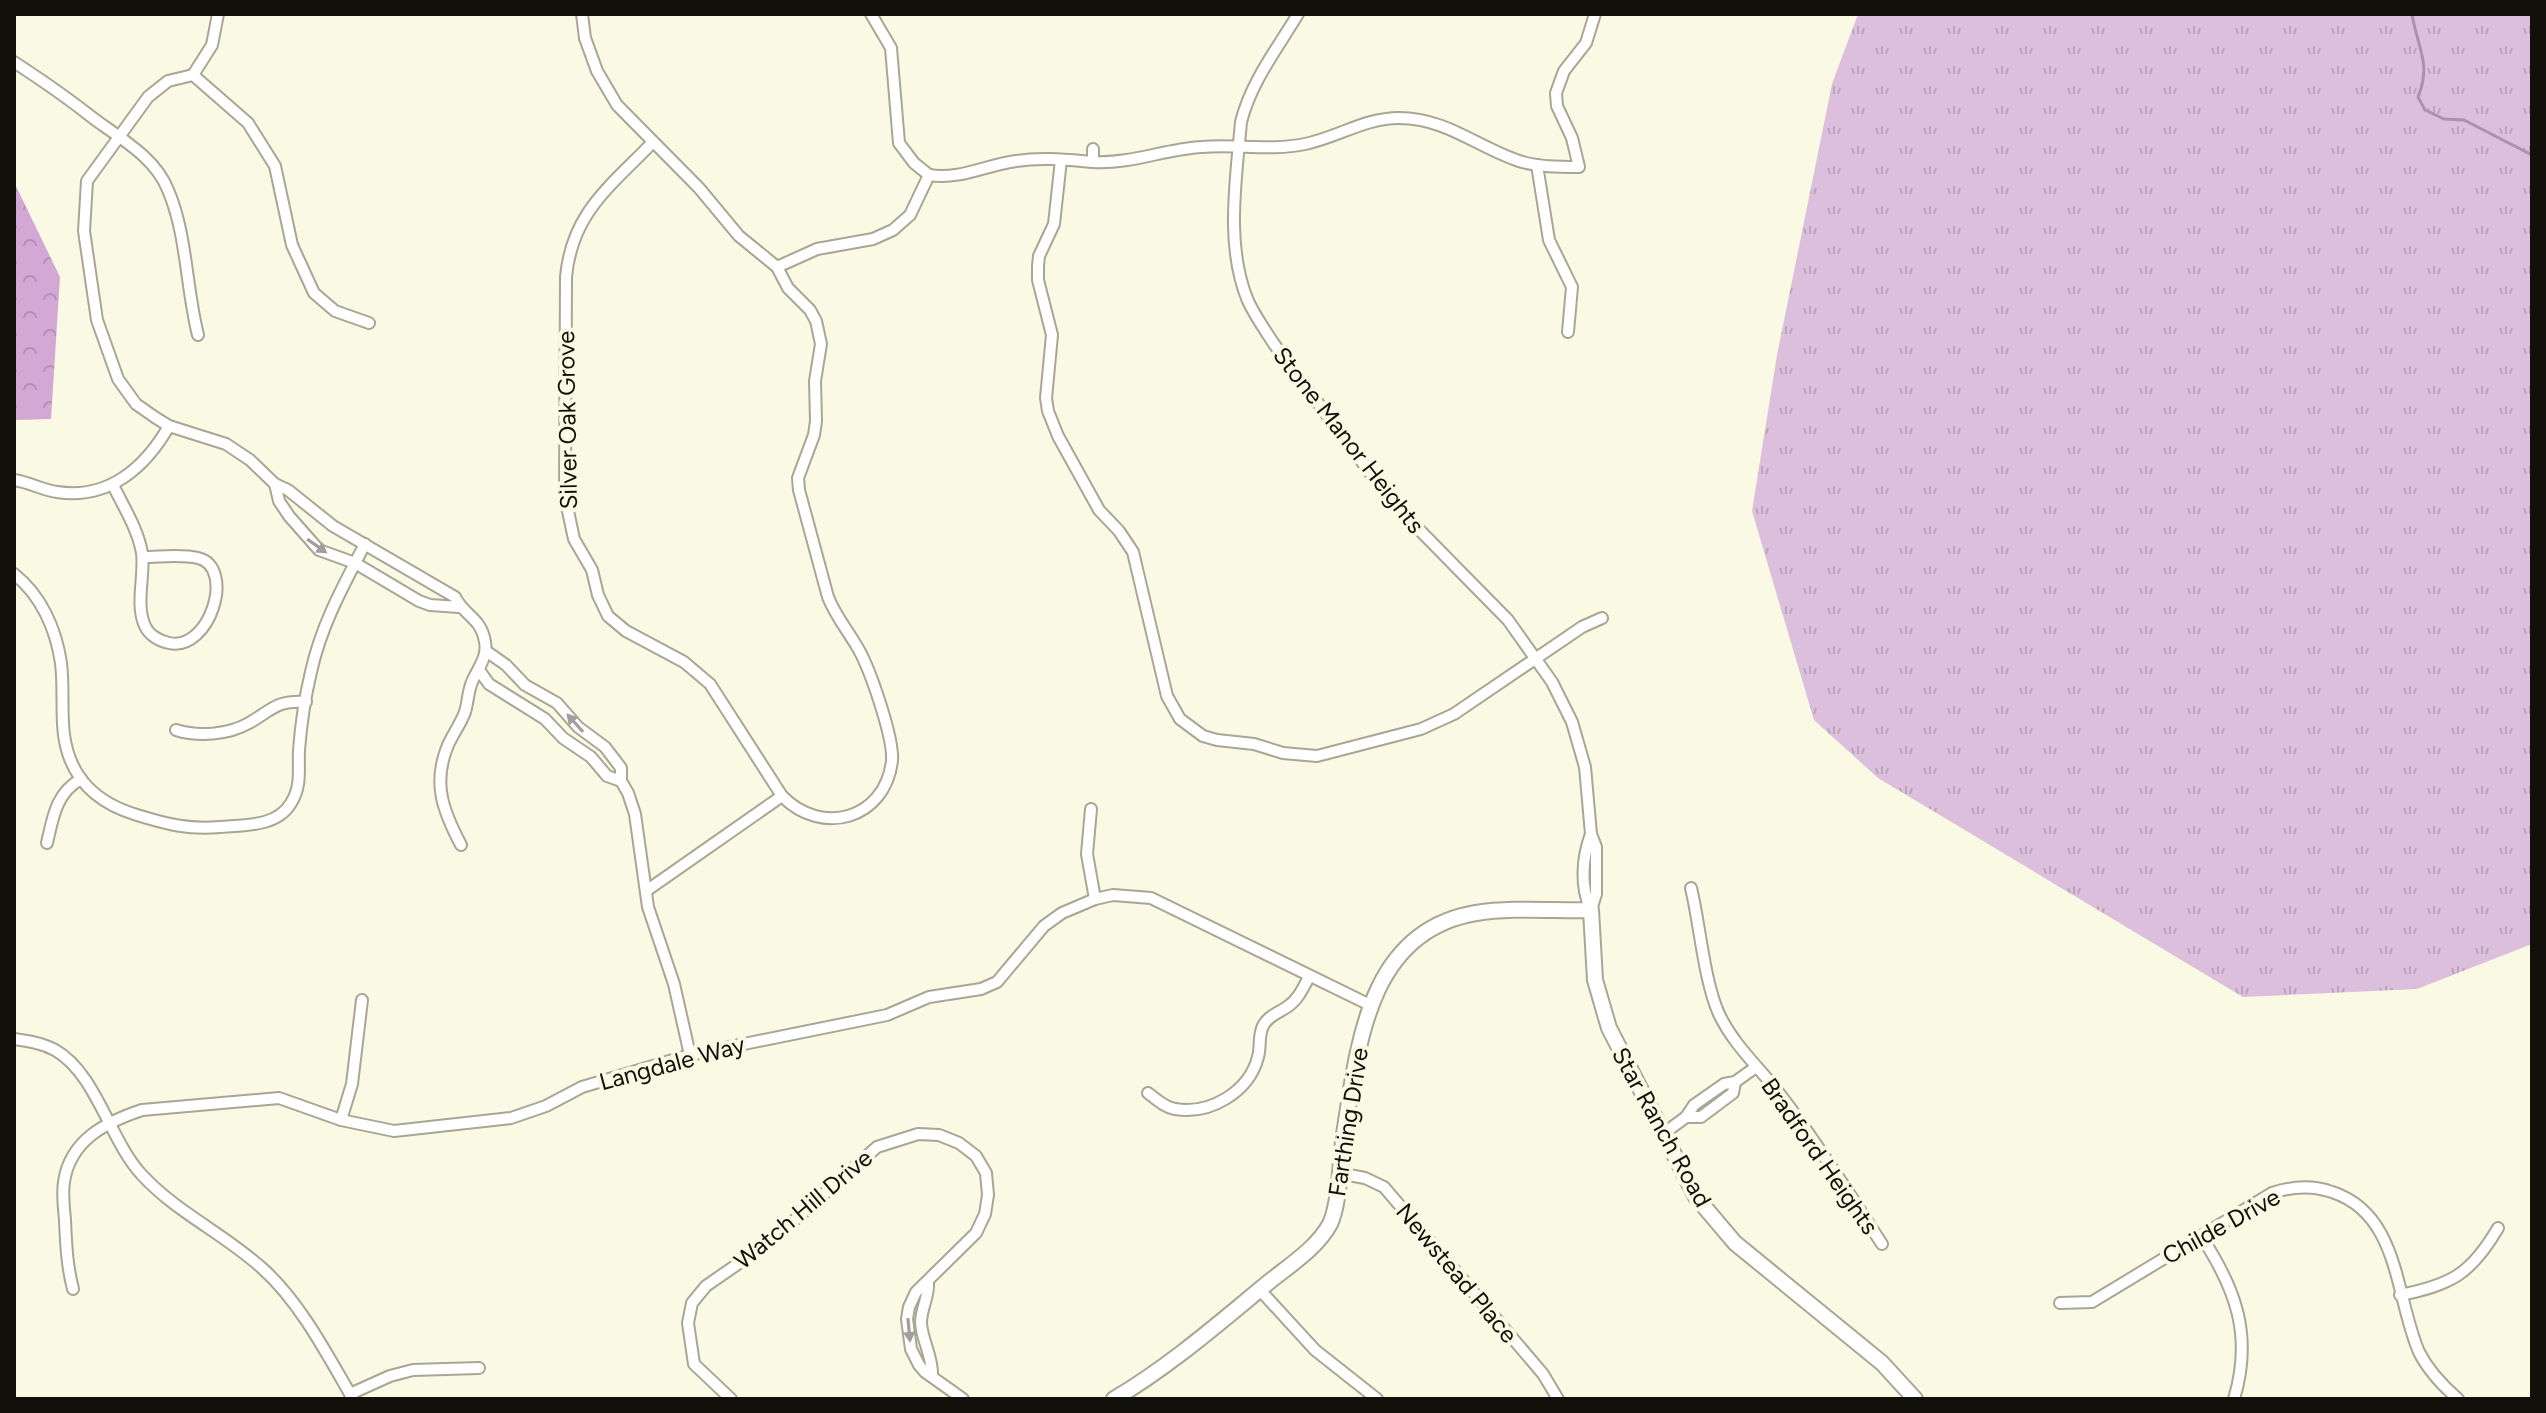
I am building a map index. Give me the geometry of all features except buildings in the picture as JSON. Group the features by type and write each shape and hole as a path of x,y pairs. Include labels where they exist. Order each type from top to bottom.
{"street":[{"path":"218,14 212,45 193,75 168,81 148,97 87,181 84,231 97,320 118,379 136,404 156,418 169,426 226,444 333,526 455,597 459,607"},
{"name":"Silver Oak Grove","path":"582,14 585,38 597,71 617,105 699,188 739,236 777,267 788,288 810,310 816,321 821,344 815,381 814,435 798,478 801,503 833,610 863,658 892,753 881,791 863,809 850,815 829,819 805,815 782,796 710,684 684,662 626,631 608,616 598,595 592,570 574,539 566,513 566,277 570,246 589,209 653,142"},
{"path":"871,14 891,48 899,143 914,163 929,175 941,177 1026,160 1127,162 1202,146 1239,148 1307,143 1367,122 1408,118 1455,129 1508,156 1537,165 1579,167 1572,138 1557,106 1558,82 1586,43 1595,14"},
{"name":"Stone Manor Heights","path":"1298,14 1250,95 1241,122 1235,238 1243,285 1257,317 1274,344 1392,502 1508,620 1536,657 1562,701 1580,745 1589,793 1591,834 1596,847 1596,894 1591,910"},
{"path":"14,62 133,146 158,172 169,191 184,253 189,301 198,335"},
{"path":"193,75 248,123 275,166 292,245 314,293 335,311 369,323"},
{"path":"1093,149 1093,162"},
{"path":"1061,160 1054,224 1039,256 1038,266 1038,280 1052,335 1046,398 1048,411 1058,436 1099,510 1133,552 1167,696 1180,719 1203,736 1217,740 1254,744 1283,753 1317,756 1429,726 1454,714 1582,627 1602,618"},
{"path":"1537,165 1552,249 1572,287 1568,332"},
{"path":"777,267 817,249 873,239 893,230 910,215 929,175"},
{"path":"14,480 55,492 98,491 113,485 145,460 169,426"},
{"path":"275,484 279,501 308,541 319,550 355,563 419,601 459,607 474,617 482,629 486,651 471,683 465,713 443,758 440,774 444,814 461,845"},
{"path":"113,485 140,541 143,557 142,616 145,626 151,635 173,644 196,638 203,630 216,596 217,574 213,567 198,558 143,557"},
{"path":"14,574 39,599 60,659 64,737 81,779 99,798 113,808 172,826 194,829 260,824 289,807 296,794 311,672 328,616 365,544"},
{"path":"486,651 506,665 525,685 557,703 578,727 605,747 621,768 621,781 635,814 648,907 674,984 690,1055"},
{"path":"479,670 489,684 545,719 563,738 591,757 607,776 621,781"},
{"path":"514,702 525,685"},
{"path":"176,730 196,733 232,731 250,723 274,705 290,701 306,702"},
{"path":"47,843 56,803 69,786 81,779"},
{"path":"646,891 782,796"},
{"path":"1091,809 1087,854 1095,899"},
{"name":"Bradford Heights","path":"1691,888 1717,1010 1737,1045 1809,1133 1882,1244"},
{"name":"Langdale Way","path":"73,1289 67,1266 63,1183 78,1146 91,1134 142,1110 279,1098 341,1120 394,1131 511,1118 546,1106 582,1087 690,1055 887,1015 929,997 981,989 997,982 1010,969 1044,926 1062,913 1095,899 1130,895 1173,906 1370,1005"},
{"name":"Farthing Drive","path":"1114,1399 1161,1369 1260,1290 1323,1234 1333,1216 1359,1047 1370,1005 1378,985 1404,950 1437,927 1459,917 1478,913 1591,910"},
{"name":"Star Ranch Road","path":"1591,910 1592,955 1599,1002 1619,1052 1696,1197 1735,1243 1882,1363 1915,1399"},
{"path":"1148,1093 1165,1106 1175,1109 1207,1107 1226,1099 1246,1081 1253,1069 1258,1058 1263,1025 1288,1007 1309,977"},
{"path":"341,1120 354,1073 362,1000"},
{"path":"14,1039 35,1042 56,1051 74,1065 138,1171 156,1190 261,1267 286,1292 352,1396 390,1376 413,1370 479,1368"},
{"name":"Bradford Heights","path":"1663,1134 1686,1117 1701,1117 1733,1093 1735,1082 1756,1067"},
{"name":"Watch Hill Drive","path":"731,1399 694,1364 688,1323 692,1303 706,1286 771,1241 877,1147 918,1134 939,1135 959,1143 976,1156 986,1173 988,1195 985,1214 976,1233 911,1300 908,1329 915,1358 925,1372 963,1399"},
{"name":"Newstead Place","path":"1338,1173 1365,1178 1384,1187 1543,1374 1558,1399"},
{"name":"Childe Drive","path":"2060,1303 2092,1302 2272,1193 2304,1187 2328,1191 2352,1201 2373,1220 2387,1245 2421,1355 2439,1381 2458,1399"},
{"path":"2400,1295 2424,1290 2465,1271 2478,1260 2498,1228"},
{"path":"2201,1236 2235,1297 2240,1322 2241,1363 2234,1399"},
{"path":"1260,1290 1315,1350 1377,1399"}],"green space":[{"path":"1858,14 2532,14 2532,944 2417,989 2243,997 1878,778 1814,720 1752,511 1777,355 1832,84"},
{"path":"14,182 60,277 51,419 14,420"}],"waterway":[{"path":"2412,14 2424,65 2418,97 2425,110 2444,119 2464,120 2532,155"}]}
